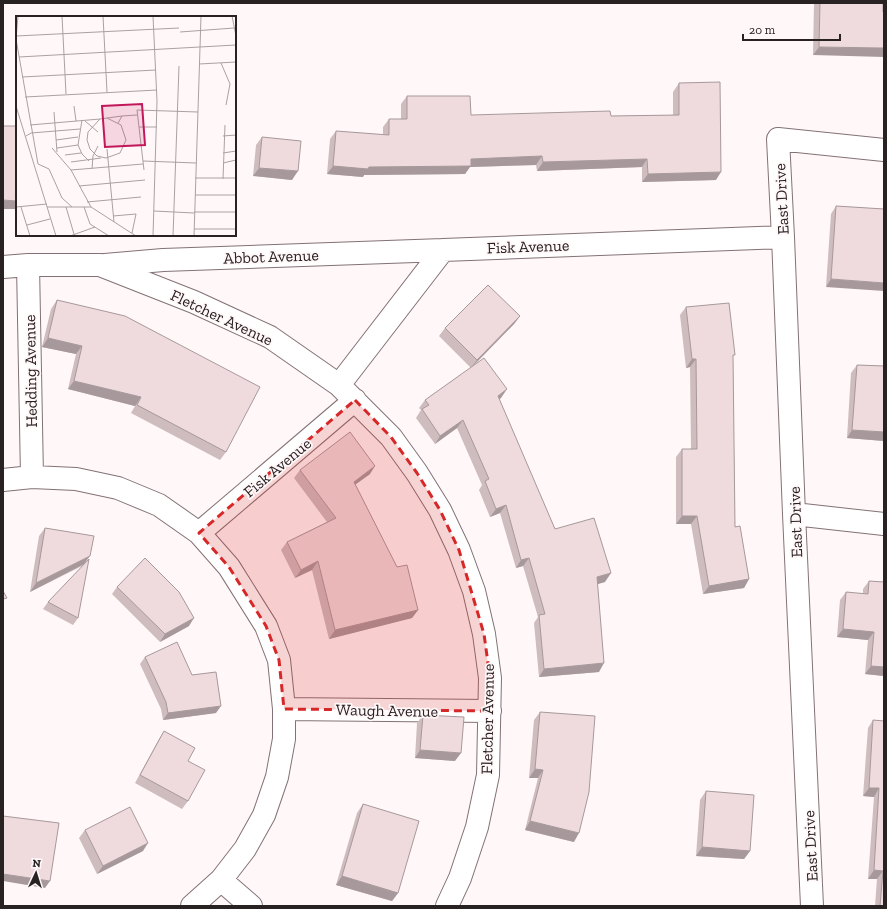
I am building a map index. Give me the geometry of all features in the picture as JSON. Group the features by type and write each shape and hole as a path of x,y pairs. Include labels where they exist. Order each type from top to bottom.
{"street":[{"name":"East Drive","path":"812,906 778,139 884,150"},
{"name":"Fisk Avenue","path":"443,250 783,237"},
{"name":"Abbot Avenue","path":"100,265 163,260 443,250"},
{"path":"339,385 443,250"},
{"name":"Fletcher Avenue","path":"3,267 28,265 100,265 194,302 270,337 339,385 391,437 417,473 440,510 459,550 474,591 484,634 490,678 488,775 477,827 460,878 447,906"},
{"name":"Hedding Avenue","path":"28,265 32,477"},
{"name":"Fisk Avenue","path":"199,533 355,400"},
{"path":"3,480 32,477 76,479 118,488 159,505 199,533 229,567 266,626 279,660 284,709 284,739 277,777 264,815 245,849 220,880 192,906"},
{"path":"794,514 884,524"},
{"name":"Waugh Avenue","path":"284,709 490,712"},
{"path":"220,880 251,906"}],"highlighted area":[{"path":"355,400 391,437 417,473 440,510 459,550 484,634 490,678 490,711 284,709 279,660 266,626 229,567 199,533"}],"building":[{"path":"820,3 883,3 884,48 819,47"},
{"path":"720,82 721,172 648,174 647,159 543,162 542,156 471,159 471,166 369,167 368,169 333,166 336,131 389,135 389,119 407,119 407,96 470,96 471,115 610,111 611,116 679,115 679,83"},
{"path":"3,126 16,126 16,201 3,200"},
{"path":"262,137 301,141 298,171 259,168"},
{"path":"836,206 884,209 884,283 831,279"},
{"path":"488,285 520,316 477,360 445,328"},
{"path":"57,300 125,316 260,387 226,452 137,405 141,397 74,381 82,346 48,338"},
{"path":"729,303 735,355 733,355 735,527 740,526 749,579 709,586 697,516 682,516 682,449 697,449 696,359 692,359 686,307"},
{"path":"484,358 507,389 498,396 555,529 594,518 611,573 597,577 604,663 544,669 539,615 545,614 529,558 521,560 506,505 496,509 485,481 489,479 463,420 440,436 422,409 429,405 425,400"},
{"path":"857,365 884,366 884,432 852,430"},
{"path":"350,432 375,466 354,482 397,567 407,565 418,610 335,630 318,561 301,570 287,542 336,518 300,470"},
{"path":"45,528 94,536 90,556 36,583"},
{"path":"145,558 179,592 194,618 165,634 117,587"},
{"path":"89,559 78,618 48,602"},
{"path":"869,581 884,582 884,667 871,666 874,632 843,629 846,592 868,594"},
{"path":"3,591 7,598 3,599"},
{"path":"177,642 192,675 216,672 221,706 168,713 166,702 145,657"},
{"path":"540,712 595,716 589,792 579,833 530,821 543,770 535,769"},
{"path":"423,715 464,717 461,753 420,750"},
{"path":"873,720 884,721 884,906 880,906 883,871 874,870 879,788 869,788"},
{"path":"164,731 195,748 188,761 205,770 188,801 140,775"},
{"path":"706,791 754,795 750,851 702,847"},
{"path":"363,804 419,821 398,893 342,876"},
{"path":"130,807 148,843 103,866 85,830"},
{"path":"3,816 59,823 50,881 3,874"}]}
